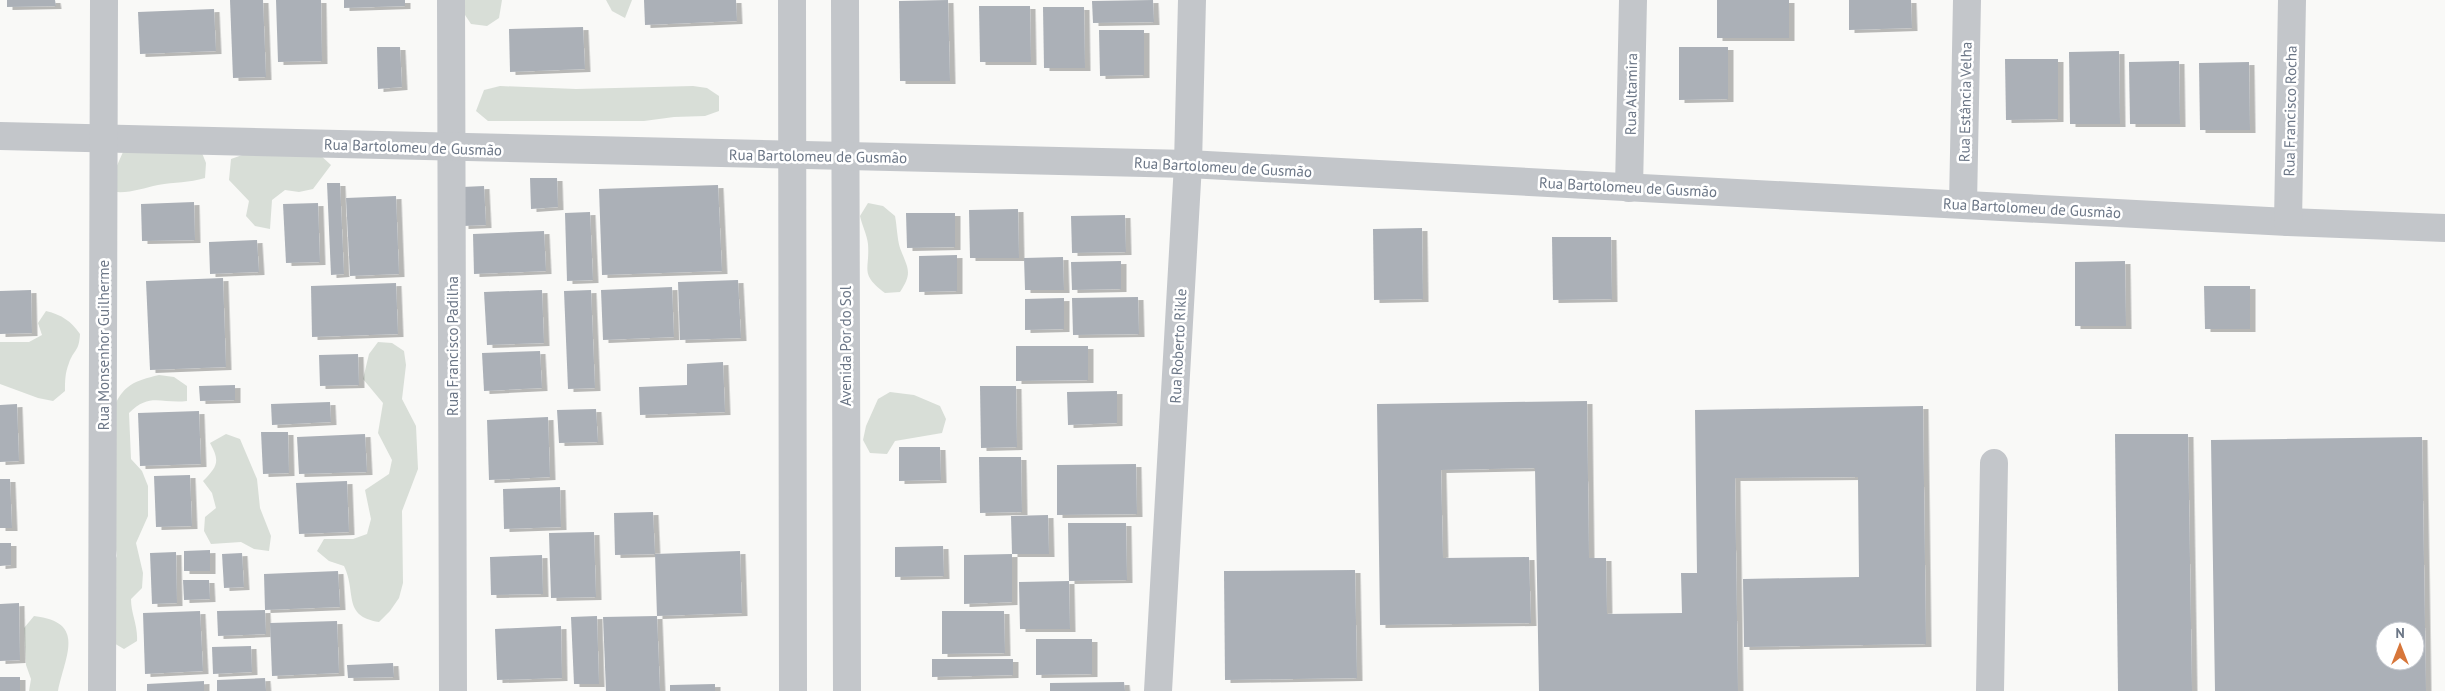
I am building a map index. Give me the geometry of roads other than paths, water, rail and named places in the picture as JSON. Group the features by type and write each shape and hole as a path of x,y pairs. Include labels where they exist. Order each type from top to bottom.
{"street":[{"name":"Rua Monsenhor Guilherme","path":"102,691 104,0"},
{"name":"Rua Francisco Padilha","path":"451,0 453,691"},
{"path":"792,0 793,691"},
{"name":"Avenida Por do Sol","path":"845,0 847,691"},
{"name":"Rua Roberto Rikle","path":"1158,691 1188,164 1192,0"},
{"name":"Rua Altamira","path":"1628,188 1633,0"},
{"name":"Rua Estância Velha","path":"1963,204 1967,0"},
{"name":"Rua Francisco Rocha","path":"2288,222 2292,0"},
{"name":"Rua Bartolomeu de Gusmão","path":"0,136 1188,164 2288,222 2445,228"},
{"path":"1990,691 1994,463"}]}
